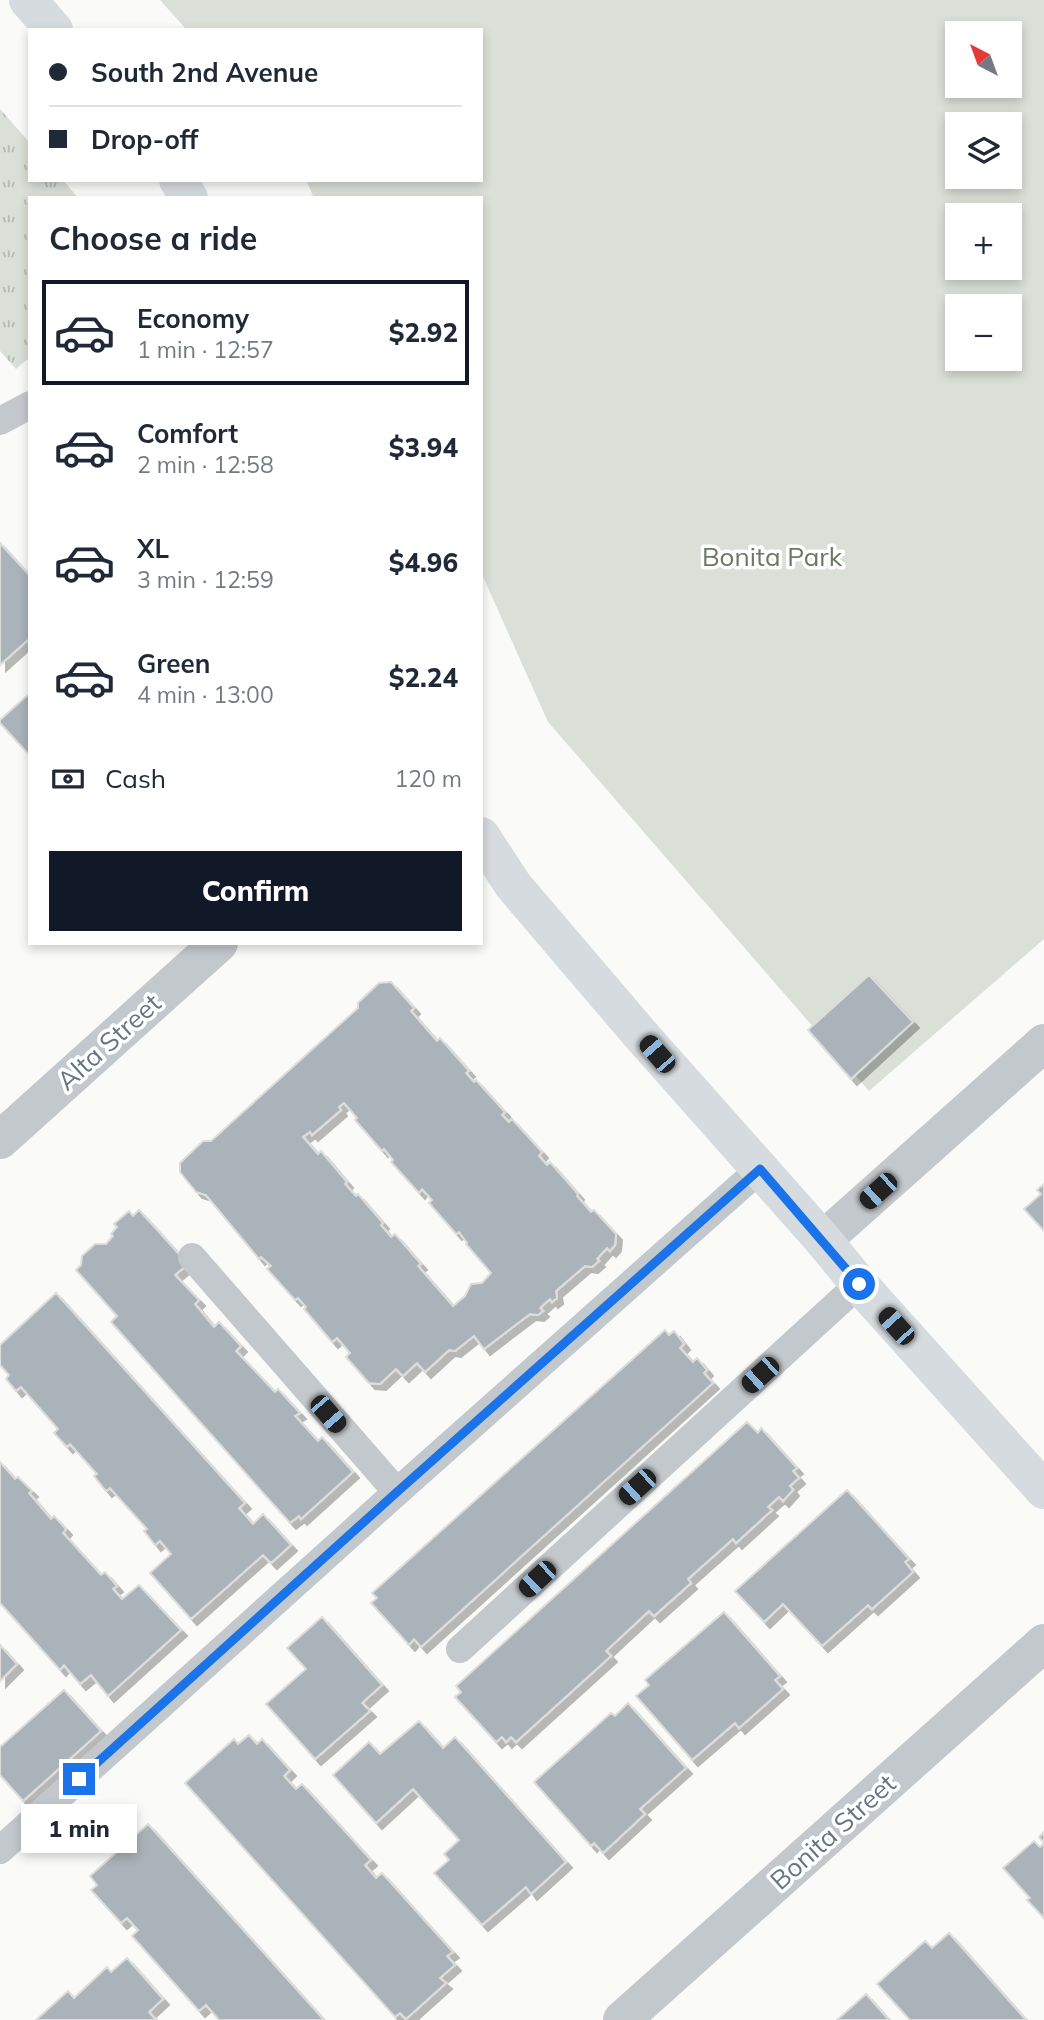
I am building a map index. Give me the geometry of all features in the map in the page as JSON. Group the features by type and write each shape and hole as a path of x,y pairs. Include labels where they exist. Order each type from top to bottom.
{"street":[{"path":"28,0 52,28"},
{"path":"483,839 513,884 640,1034 1044,1490"},
{"name":"Alta Street","path":"0,1140 217,945"},
{"path":"823,1240 1044,1043"},
{"name":"Bonita Street","path":"622,2020 1044,1643"}],"lane":[{"path":"0,421 28,406"},
{"path":"0,1850 760,1169"},
{"path":"192,1256 397,1492"},
{"path":"460,1649 859,1284"}],"green space":[{"name":"Bonita Park","path":"160,0 1044,0 1044,939 869,1091 548,722 483,576 483,196 313,196 307,182 483,182 483,28 185,28"},
{"path":"0,109 28,141 28,182 65,182 76,196 28,196 28,359 16,369 0,351"}],"building":[{"path":"0,543 28,574 28,640 0,665"},
{"path":"28,695 28,754 0,723 0,720"},
{"path":"869,975 913,1022 851,1079 808,1030"},
{"path":"391,982 414,1008 411,1011 437,1041 440,1038 469,1071 466,1073 474,1082 476,1080 505,1112 502,1115 509,1122 512,1119 542,1152 539,1156 547,1165 550,1162 591,1212 594,1210 616,1234 615,1245 610,1251 607,1248 592,1267 585,1266 556,1291 557,1298 552,1302 550,1299 540,1308 543,1311 538,1315 530,1314 484,1349 474,1336 455,1351 449,1350 425,1372 417,1363 403,1376 396,1369 380,1384 369,1383 346,1357 350,1353 337,1338 332,1342 298,1298 295,1300 267,1269 271,1266 261,1257 259,1259 206,1195 196,1192 180,1172 180,1163 203,1141 211,1141 358,1008 358,1003 379,983","holes":["344,1103 357,1118 355,1120 382,1151 384,1149 393,1160 391,1162 419,1193 422,1189 432,1200 429,1203 456,1234 459,1232 491,1273 482,1283 471,1284 465,1296 453,1306 418,1266 421,1264 395,1234 391,1237 381,1225 383,1223 358,1194 356,1196 345,1184 347,1182 321,1151 318,1154 303,1137 310,1132 312,1135 341,1110 339,1107"]},
{"path":"1044,1184 1044,1231 1024,1209 1041,1194 1037,1190"},
{"path":"139,1210 188,1264 175,1275 199,1300 195,1304 214,1327 219,1322 241,1346 236,1351 275,1392 278,1389 300,1413 295,1416 318,1441 322,1437 353,1472 301,1519 299,1516 290,1523 111,1322 117,1316 76,1270 81,1265 82,1256 95,1244 106,1244 113,1236 111,1234 117,1227 114,1224 129,1211 133,1216"},
{"path":"56,1293 245,1503 239,1508 253,1524 263,1514 291,1545 271,1563 263,1555 191,1619 150,1573 171,1554 160,1541 155,1545 144,1531 147,1529 110,1488 106,1491 94,1476 97,1474 70,1444 67,1447 54,1433 58,1429 21,1387 16,1391 6,1379 9,1375 0,1365 0,1345"},
{"path":"665,1330 669,1335 674,1331 684,1344 680,1348 693,1362 697,1358 707,1370 704,1373 713,1383 421,1647 414,1639 409,1645 371,1603 377,1598 372,1593"},
{"path":"747,1422 758,1433 761,1428 797,1468 793,1471 799,1478 790,1486 793,1490 783,1501 779,1497 768,1507 772,1510 736,1543 733,1539 688,1579 691,1583 654,1616 649,1611 606,1651 611,1656 516,1742 511,1737 506,1742 502,1737 496,1742 455,1697 461,1692 456,1686"},
{"path":"0,1462 15,1479 18,1477 32,1491 29,1493 51,1519 54,1516 66,1529 63,1533 101,1575 105,1572 117,1586 113,1589 122,1599 139,1585 181,1630 108,1696 91,1675 80,1684 64,1665 60,1670 0,1603"},
{"path":"847,1490 909,1559 905,1562 913,1572 872,1609 868,1605 822,1646 783,1604 764,1622 735,1591"},
{"path":"724,1612 780,1676 775,1680 783,1689 739,1728 735,1723 692,1760 636,1696 649,1685 645,1680"},
{"path":"322,1617 382,1685 362,1703 370,1711 315,1759 266,1704 306,1669 287,1648"},
{"path":"0,1645 17,1664 0,1681"},
{"path":"64,1690 101,1731 23,1801 0,1775 0,1747"},
{"path":"628,1703 686,1768 640,1809 645,1814 603,1853 594,1843 591,1846 534,1782 611,1713 615,1716"},
{"path":"419,1721 443,1748 455,1737 566,1862 531,1894 526,1887 482,1925 434,1873 449,1860 444,1854 459,1840 413,1789 376,1823 333,1775 369,1742 380,1754"},
{"path":"249,1735 257,1744 262,1739 290,1770 284,1776 296,1789 302,1784 371,1860 365,1865 376,1878 382,1873 453,1952 447,1956 455,1965 440,1978 446,1983 406,2019 400,2013 395,2017 185,1783 234,1739 238,1744"},
{"path":"148,1824 324,2020 219,2020 206,2005 199,2011 132,1936 138,1930 127,1918 121,1923 91,1890 97,1885 90,1876"},
{"path":"1034,1841 1040,1847 1044,1843 1044,1918 1003,1868"},
{"path":"949,1933 1026,2020 910,2020 877,1984 925,1941 932,1948"},
{"path":"127,1958 163,1999 149,2012 156,2020 36,2020 68,1991 74,1998 107,1967 111,1972"},
{"path":"866,1994 889,2020 837,2020"}],"route":[{"path":"79,1779 760,1169 859,1284"}]}
